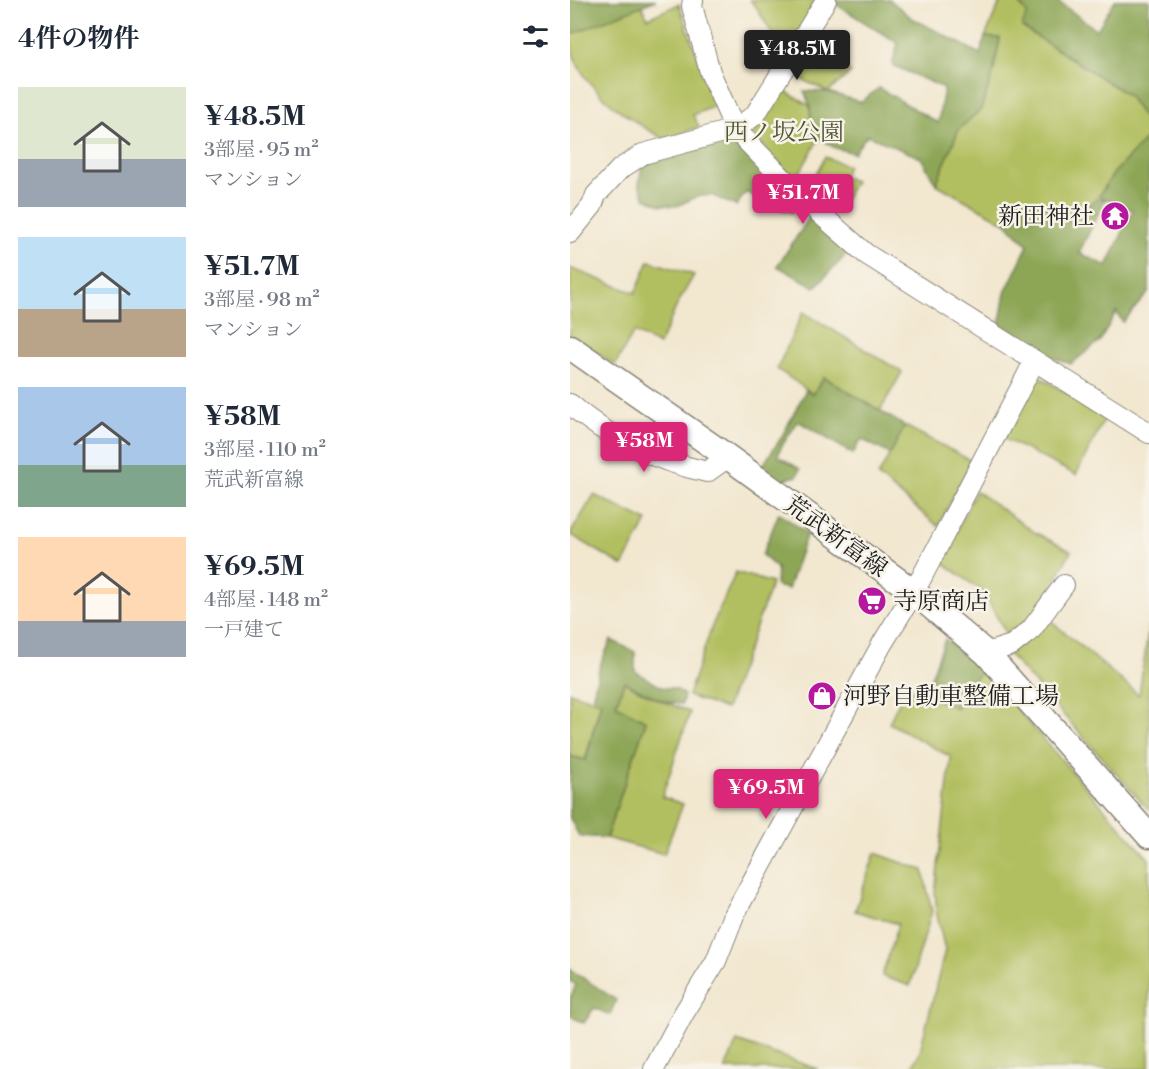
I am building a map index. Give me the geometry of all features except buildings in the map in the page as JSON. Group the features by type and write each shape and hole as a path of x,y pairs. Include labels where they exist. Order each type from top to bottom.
{"main road":[{"name":"荒武新富線","path":"570,347 728,457 914,592 986,653 1149,836"}],"street":[{"path":"693,0 710,72 735,129 800,196 866,254 1149,434"},
{"path":"570,233 592,206 596,195 620,169 643,154 735,129 755,115 826,0"},
{"path":"654,1069 684,1013 716,961 734,915 882,644 914,592 1034,362"},
{"path":"570,404 638,451 678,466 707,472 728,457"},
{"path":"986,653 1012,645 1031,630 1064,585"}],"green space":[{"path":"570,0 656,0 570,35"},
{"path":"750,0 826,0 788,60"},
{"path":"829,0 890,0 912,18 980,54 985,37 1000,38 993,74 981,109 959,129 936,184 921,158 867,135 854,153 835,148 819,138 811,122 810,106 804,91 828,92 861,102 879,88 938,123 944,88 892,65 898,43"},
{"path":"1001,0 1016,0 1028,13 1022,27 1128,95 1147,122 1146,139 1114,173 1099,196 1070,222 1054,207 1023,201 1004,222 936,184 959,129 981,109 993,74 1000,39 985,37"},
{"path":"1016,0 1056,0 1097,30 1115,0 1149,0 1149,292 1123,322 1116,312 1100,341 1071,364 1030,351 999,327 1005,293 1028,245 1004,222 1022,201 1054,207 1071,222 1100,198 1105,200 1079,253 1107,266 1133,210 1099,196 1114,173 1146,139 1147,122 1128,95 1022,27 1027,13"},
{"path":"679,4 715,106 693,115 699,127 664,139 618,109 590,83 573,52 570,35 641,5 648,18"},
{"path":"808,46 851,72 828,92 790,74"},
{"name":"西ノ坂公園","path":"780,88 810,106 811,122 819,138 795,181 751,133"},
{"path":"735,129 800,196 792,212 774,207 746,192 736,206 711,195 696,197 677,206 661,205 645,198 639,185 643,154"},
{"path":"825,157 848,166 843,176 855,181 837,213 808,188"},
{"path":"810,217 826,233 850,251 815,287 777,266"},
{"path":"649,261 694,275 659,345 634,332 615,365 570,335 570,268 635,293"},
{"path":"803,312 902,372 880,411 824,378 813,394 777,369"},
{"path":"1035,374 1106,416 1076,475 1001,437"},
{"path":"824,377 905,426 890,454 861,439 853,454 798,421 781,447 778,456 800,469 797,476 779,481 761,468 781,438 806,390 813,394"},
{"path":"905,426 972,461 938,526 878,476"},
{"path":"976,491 1036,533 1071,551 1053,585 1044,615 1139,695 1149,625 1149,810 1003,648 1012,644 983,592 941,561"},
{"path":"594,495 647,521 623,566 570,534"},
{"path":"779,513 807,533 788,589 776,586 777,568 762,555"},
{"path":"736,572 772,583 726,709 688,696 712,626"},
{"path":"945,639 984,672 966,687 957,708 916,691 928,686"},
{"path":"611,640 635,652 635,671 661,687 676,689 684,695 682,704 674,703 659,699 624,682 616,705 646,721 606,838 579,836 570,818 570,756 586,760 601,702 592,699 600,665"},
{"path":"984,672 1149,859 1149,1069 910,1069 919,1055 945,950 937,915 935,892 951,757 889,723 906,687 956,708 966,687"},
{"path":"624,682 654,698 690,712 662,797 683,804 664,854 606,838 646,721 616,705"},
{"path":"570,692 601,702 585,760 570,756"},
{"path":"875,853 923,870 932,911 910,986 882,976 898,924 855,911"},
{"path":"570,969 616,1000 610,1015 594,1008 584,1023 570,1016 570,998 576,985 570,981"},
{"path":"737,1041 818,1069 725,1069"}],"place":[{"name":"新田神社","path":"1115,216"},
{"name":"寺原商店","path":"872,601"},
{"name":"河野自動車整備工場","path":"822,696"}]}
